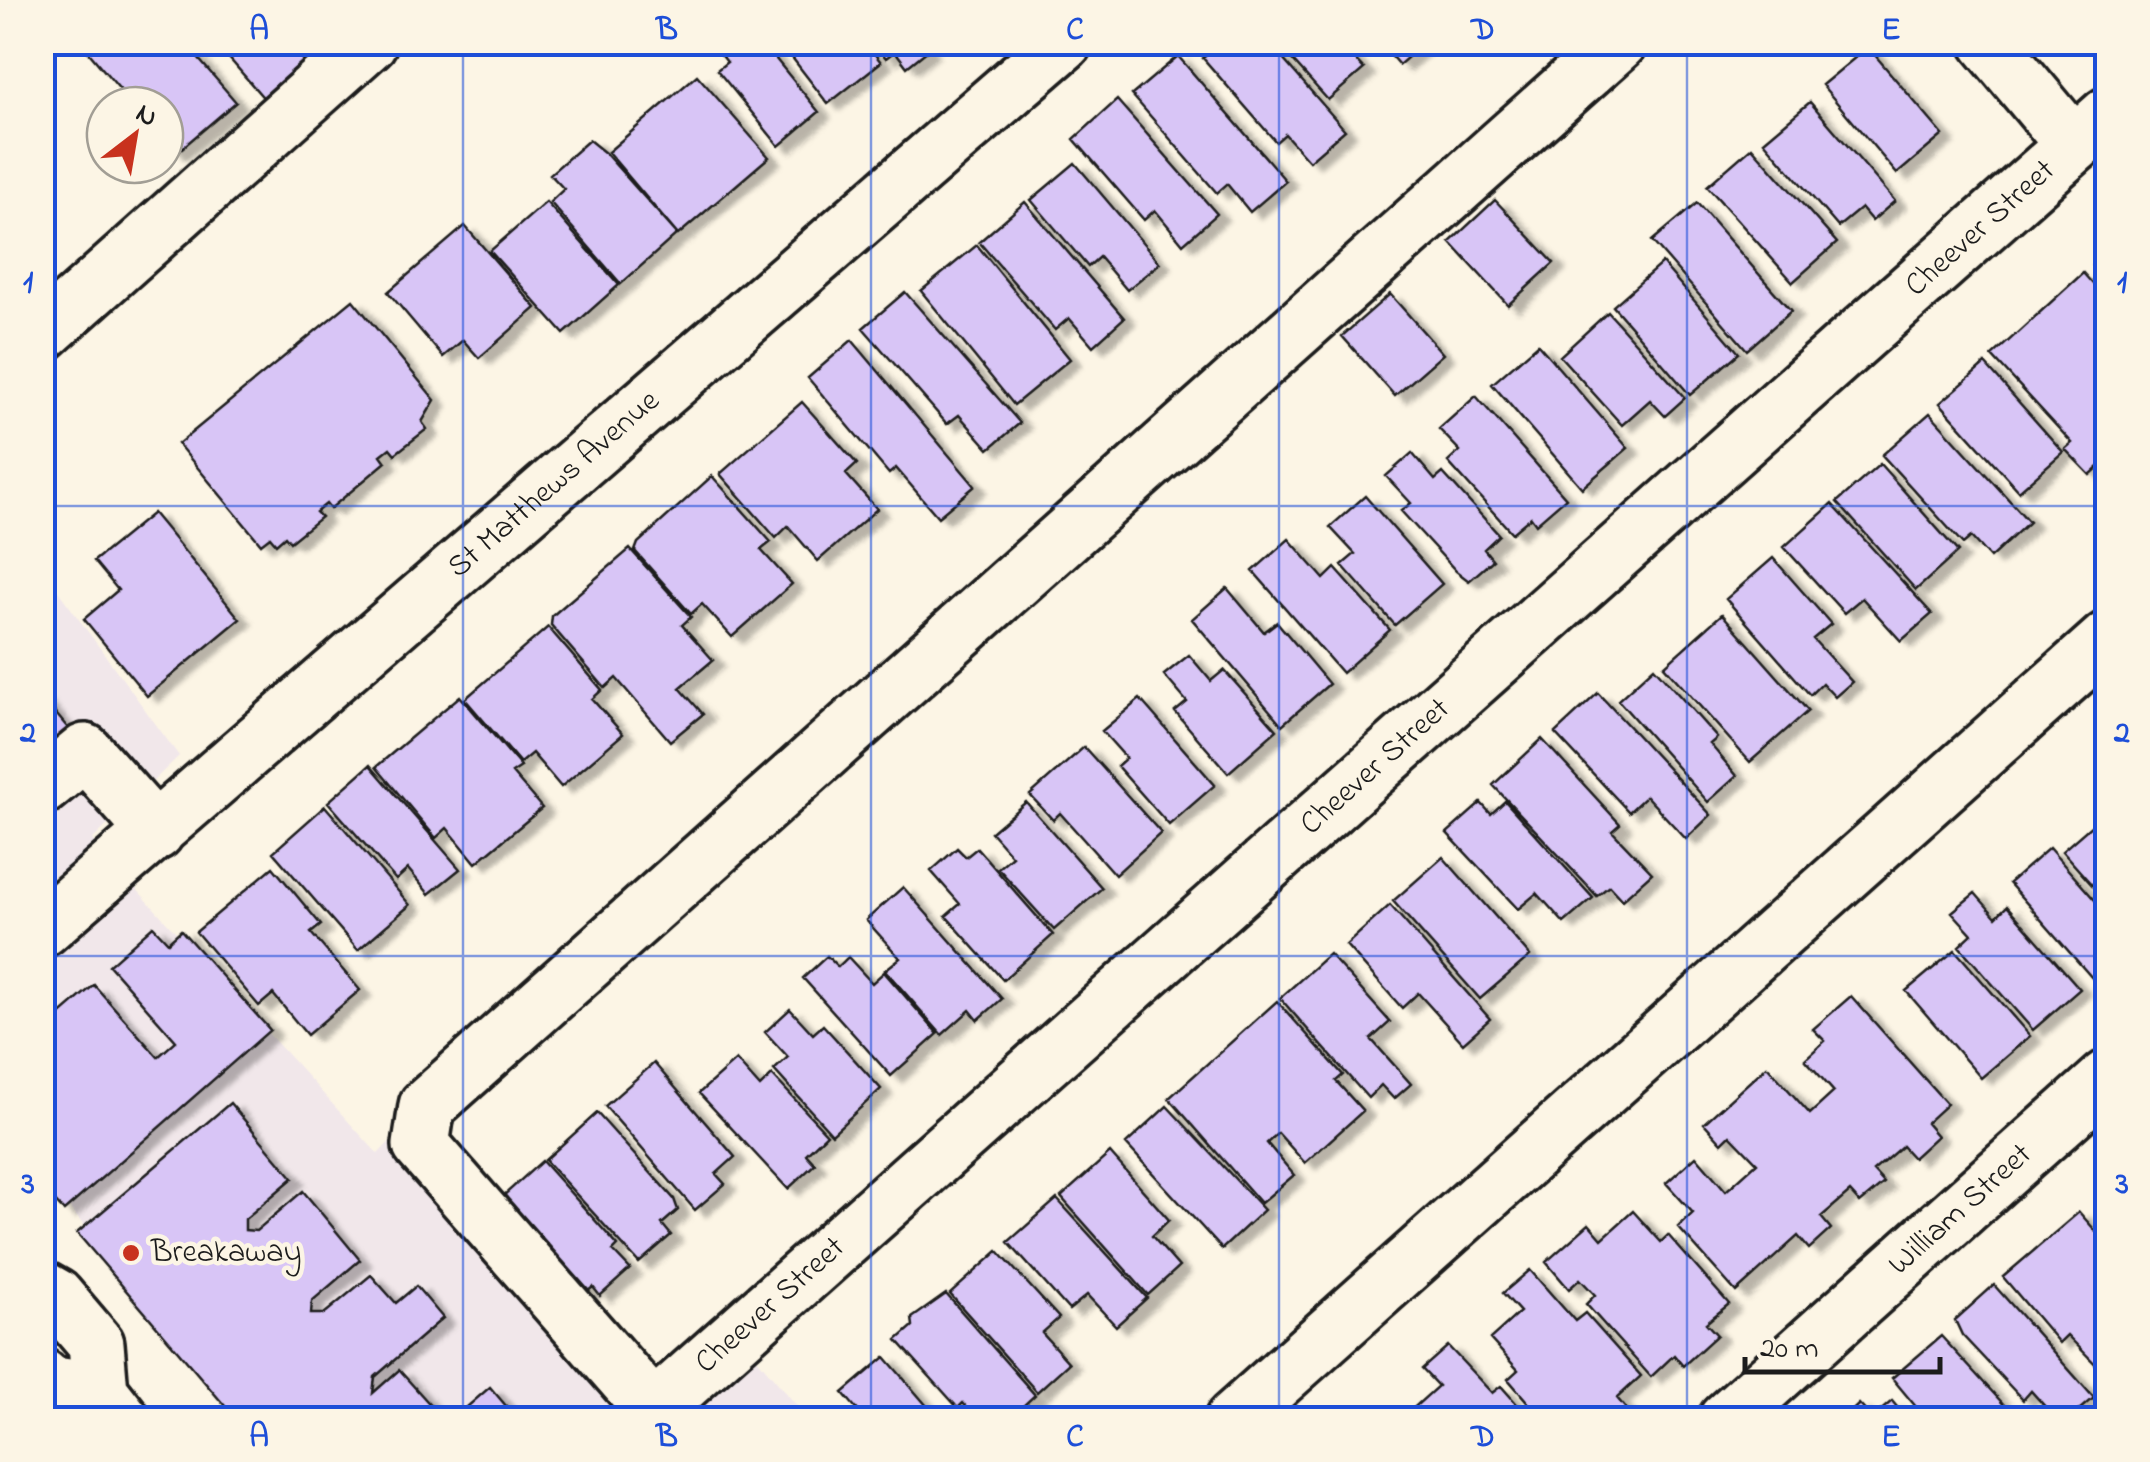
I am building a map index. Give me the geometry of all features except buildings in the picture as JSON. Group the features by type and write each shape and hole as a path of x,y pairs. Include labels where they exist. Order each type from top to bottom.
{"street":[{"path":"42,334 369,42"},
{"name":"St Matthews Avenue","path":"42,929 1064,42"},
{"path":"648,1414 421,1145 427,1106 1619,42"},
{"path":"1988,42 2091,130"},
{"name":"Cheever Street","path":"648,1414 2091,130"},
{"path":"1233,1420 2108,639"},
{"path":"42,786 85,752 156,832"},
{"name":"William Street","path":"1726,1420 2108,1078"},
{"path":"42,1289 56,1297 96,1344 111,1406"},
{"path":"42,1377 48,1384 111,1406"}],"shaded area":[{"path":"42,569 179,756 92,840 378,1154 409,1121 624,1399 718,1312 808,1419 240,1419 43,1175"}],"place":[{"name":"Breakaway","path":"131,1253"}]}
